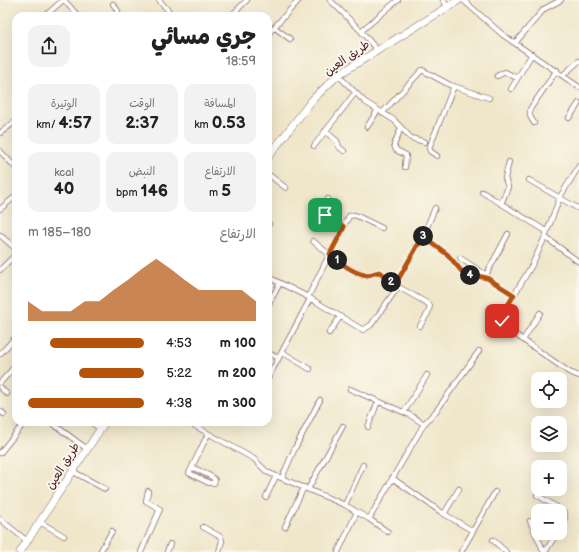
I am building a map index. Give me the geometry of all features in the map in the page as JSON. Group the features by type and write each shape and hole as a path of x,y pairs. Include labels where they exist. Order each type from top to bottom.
{"main road":[{"name":"طريق العين","path":"272,152 313,99 338,75 459,0"},
{"name":"طريق العين","path":"20,552 102,426"},
{"name":"طريق العين","path":"25,552 38,531 40,522"}],"street":[{"path":"50,12 64,0 74,12"},
{"path":"159,0 170,12"},
{"path":"235,12 246,0"},
{"path":"272,29 299,0"},
{"path":"361,31 398,0"},
{"path":"443,0 448,7"},
{"path":"463,0 515,43 557,70 579,87"},
{"path":"515,43 544,9 561,0"},
{"path":"331,1 361,31 377,50"},
{"path":"113,4 117,12"},
{"path":"274,27 290,39"},
{"path":"511,89 532,54"},
{"path":"563,75 579,61"},
{"path":"367,127 380,111 420,70 454,86 490,98"},
{"path":"534,123 530,116 530,109 557,70"},
{"path":"497,76 501,72 505,72 517,78"},
{"path":"338,75 354,93 394,120 412,139 418,139 424,142"},
{"path":"437,156 430,151 429,148 454,86"},
{"path":"314,146 354,93"},
{"path":"569,118 579,103"},
{"path":"0,134 12,124"},
{"path":"401,128 394,145 396,150 406,155 405,167"},
{"path":"325,131 336,140 339,147 344,151"},
{"path":"0,151 12,164"},
{"path":"501,204 508,187 505,178 509,162"},
{"path":"579,166 560,197 545,237 532,265 502,315 502,321 506,328 569,372 579,376"},
{"path":"272,177 286,188"},
{"path":"529,180 579,209"},
{"path":"482,192 546,231"},
{"path":"0,209 12,199"},
{"path":"328,199 322,209 322,213 344,227"},
{"path":"272,279 309,298 360,330 366,329 371,325 397,286 423,236 435,208"},
{"path":"272,371 349,216 353,215 382,228"},
{"path":"487,277 508,234"},
{"path":"0,235 12,246"},
{"path":"423,236 448,255 463,273 487,277"},
{"path":"545,237 579,262"},
{"path":"313,242 342,263 363,274 369,275 380,272 397,286 430,306 428,313 420,326"},
{"path":"0,270 12,258"},
{"path":"460,258 514,295"},
{"path":"272,298 280,283"},
{"path":"524,340 540,313"},
{"path":"329,333 340,317"},
{"path":"0,354 12,341"},
{"path":"369,519 424,424 437,410 479,351"},
{"path":"282,352 310,369"},
{"path":"272,354 279,358"},
{"path":"0,383 12,370"},
{"path":"404,412 427,375"},
{"path":"0,387 8,394"},
{"path":"350,389 404,412 424,424"},
{"path":"282,478 294,450 320,400"},
{"path":"368,428 378,401"},
{"path":"0,453 21,426"},
{"path":"56,426 86,449"},
{"path":"96,426 100,429"},
{"path":"195,426 254,459 265,471 345,505 388,532"},
{"path":"285,527 306,488 343,426"},
{"path":"192,467 212,477 215,480 214,483 209,483 191,475 189,472 208,434"},
{"path":"345,505 363,465"},
{"path":"72,471 105,489"},
{"path":"266,497 276,476"},
{"path":"392,478 444,514 473,531"},
{"path":"444,514 459,489"},
{"path":"141,552 160,511 158,506 146,501 148,491"},
{"path":"461,552 495,492"},
{"path":"539,496 552,504"},
{"path":"340,551 357,512"},
{"path":"0,519 27,540"},
{"path":"40,522 64,536"},
{"path":"530,522 545,552 553,540"},
{"path":"203,528 221,537 222,541 219,552"},
{"path":"100,552 112,531"},
{"path":"493,540 506,552"},
{"path":"167,552 170,544"}],"route":[{"path":"325,215 344,227 330,254 342,263 367,275 378,271 395,285 423,236 448,255 463,273 487,278 514,295 502,315 502,321"}]}
